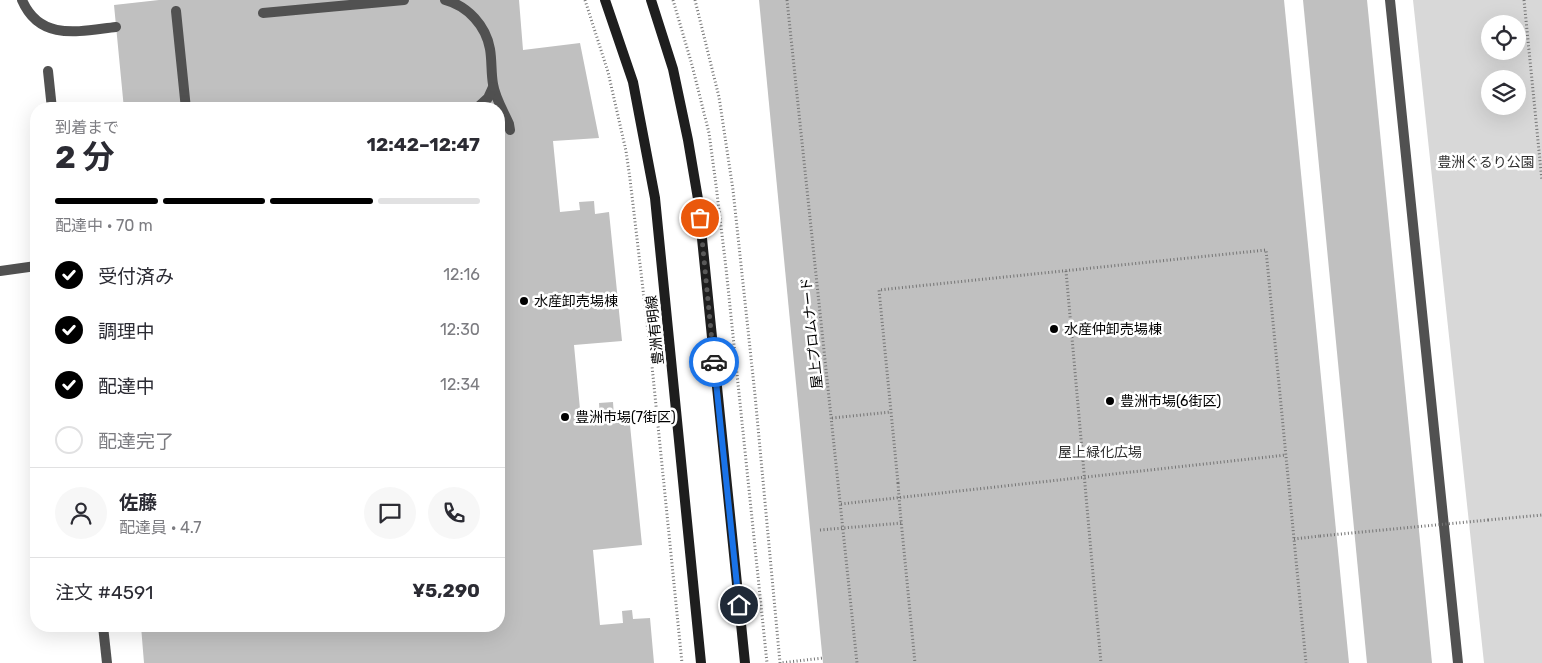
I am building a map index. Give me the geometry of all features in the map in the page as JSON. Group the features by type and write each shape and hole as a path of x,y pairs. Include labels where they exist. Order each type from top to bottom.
{"main road":[{"name":"豊洲有明線","path":"605,0 632,82 655,198 701,663"},
{"path":"651,0 673,69 698,198 745,663"}],"lane":[{"path":"22,0 36,20 52,29 68,32 116,27"},
{"path":"263,13 404,0"},
{"path":"445,0 465,9 482,28 490,49 494,87 500,102"},
{"path":"1390,0 1458,663"},
{"path":"176,11 185,102"},
{"path":"48,71 51,102"},
{"path":"484,102 494,87"},
{"path":"505,114 510,127 505,124"},
{"path":"0,271 30,267"},
{"path":"104,632 107,663"}],"path":[{"path":"585,0 608,72 626,150 651,356 682,663"},
{"path":"694,0 719,97 733,190 780,663 823,658"},
{"name":"屋上プロムナード","path":"788,0 857,663"},
{"path":"1524,0 1542,181"},
{"path":"915,663 879,290 1266,250 1306,663"},
{"path":"1066,271 1101,663"},
{"path":"832,418 891,412"},
{"path":"841,504 1286,455"},
{"path":"1294,538 1542,515"},
{"path":"820,530 902,522"}],"green space":[{"name":"豊洲ぐるり公園","path":"1413,0 1542,0 1542,663 1484,663"}],"building":[{"name":"豊洲市場(7街区)","path":"159,0 519,0 523,50 580,43 599,138 553,141 560,212 580,210 579,202 594,201 595,214 609,212 622,341 574,345 581,420 600,418 599,403 613,402 614,417 629,415 642,545 593,550 600,625 623,623 622,611 632,610 633,619 650,618 654,663 144,663 141,632 505,632 505,102 123,102 114,5"},
{"name":"豊洲市場(6街区)","path":"759,0 1284,0 1349,663 823,663"},
{"path":"1303,0 1367,0 1432,663 1367,663"}],"way so far":[{"path":"700,218 714,362"}],"place":[{"name":"水産卸売場棟","path":"524,301"},
{"name":"水産仲卸売場棟","path":"1054,329"},
{"name":"豊洲市場(6街区)","path":"1110,401"},
{"name":"豊洲市場(7街区)","path":"565,417"}],"route":[{"path":"714,362 739,605"}],"park label":[{"name":"屋上緑化広場","path":"1100,452"}]}
